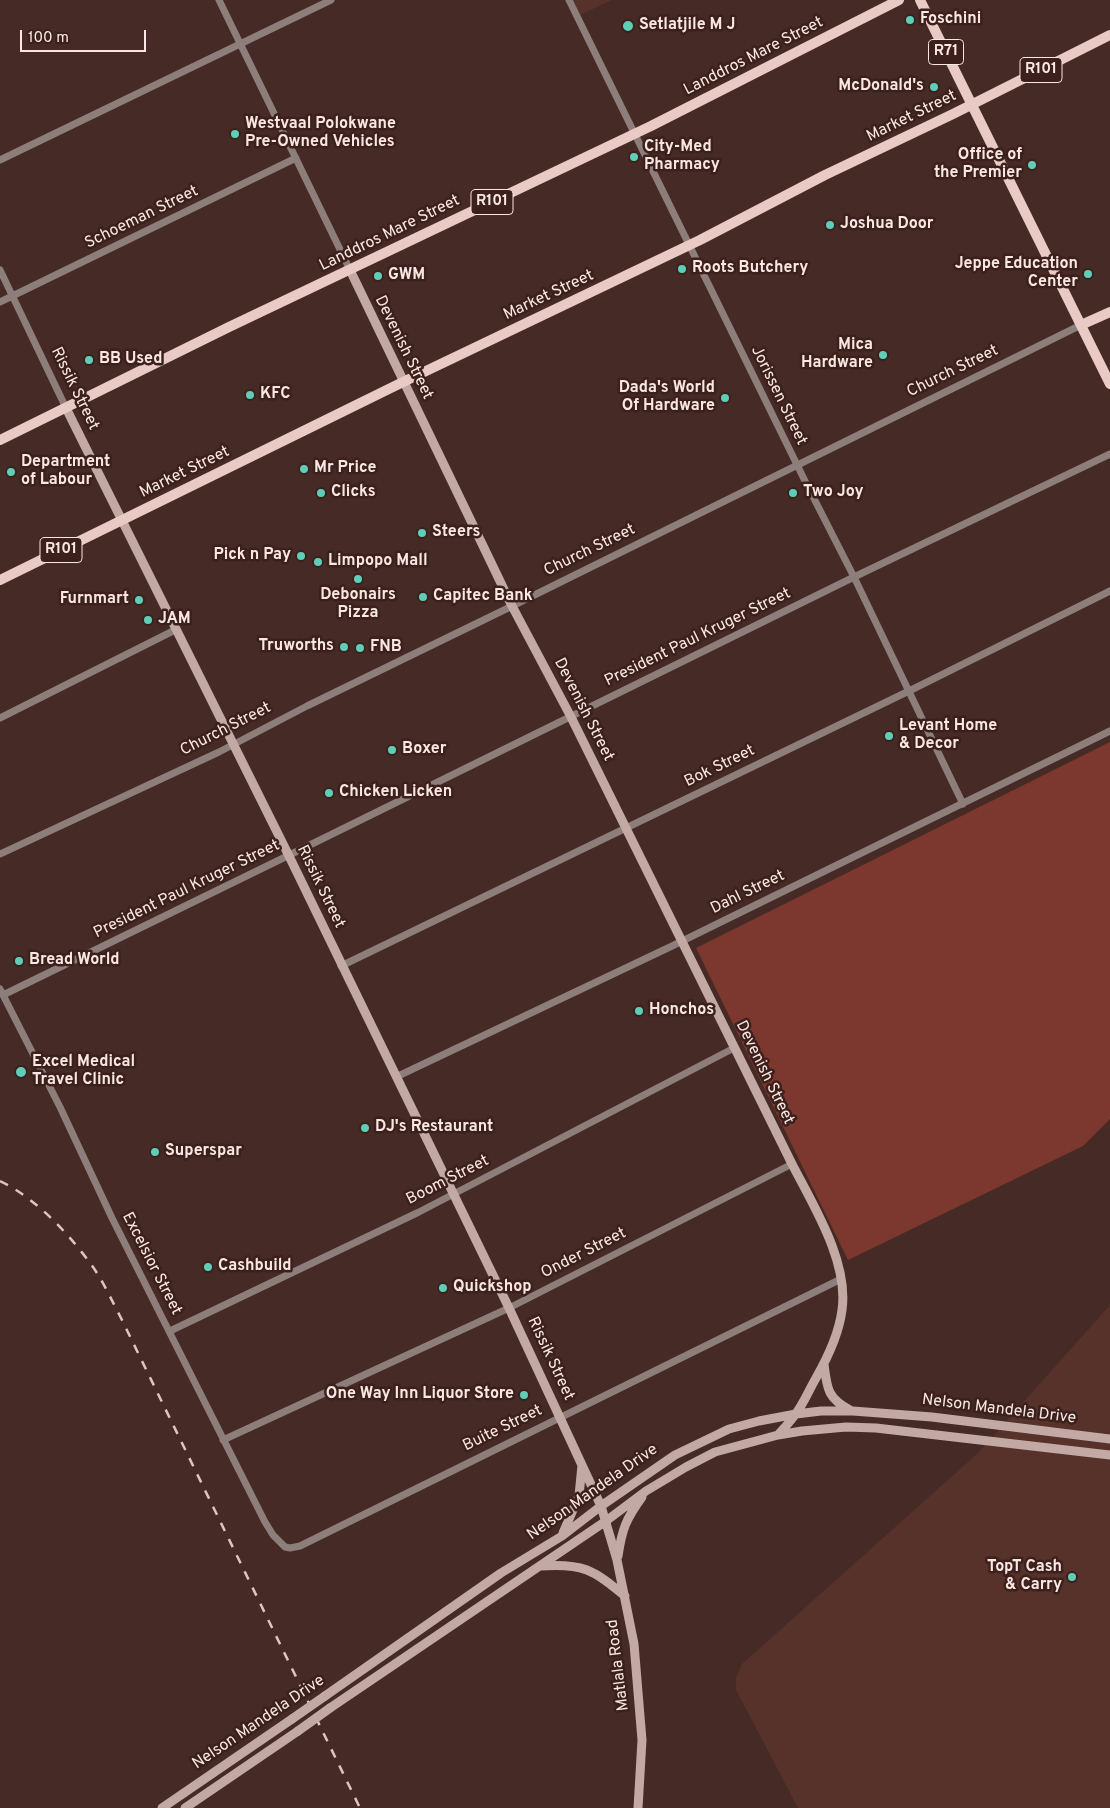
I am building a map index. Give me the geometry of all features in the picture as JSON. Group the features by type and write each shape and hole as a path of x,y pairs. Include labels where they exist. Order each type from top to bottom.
{"main road":[{"name":"Landdros Mare Street","path":"0,440 229,327 634,134 899,0"},
{"name":"R71","path":"920,0 972,104"},
{"name":"Market Street","path":"0,580 403,382 689,246 825,175 1110,36"},
{"path":"972,104 1110,384"},
{"name":"Devenish Street","path":"350,270 512,606 571,716 826,1232 841,1279 842,1310 838,1329 824,1364 796,1414 778,1435"},
{"name":"Church Street","path":"1081,325 1110,312"},
{"name":"Rissik Street","path":"66,408 289,856 509,1308 582,1462 606,1521"},
{"path":"824,1364 830,1394 837,1402 853,1411"},
{"name":"Nelson Mandela Drive","path":"162,1808 501,1573 562,1536 674,1455 714,1435 745,1424 796,1414 821,1411 853,1411 1003,1425 1110,1439"},
{"name":"Nelson Mandela Drive","path":"185,1808 606,1521 646,1491 715,1452 778,1435 825,1428 854,1427 889,1429 1110,1455"},
{"path":"562,1536 580,1496 582,1462"},
{"path":"617,1560 625,1523 646,1491"},
{"name":"Matlala Road","path":"606,1521 617,1560 634,1644 642,1740 638,1808"},
{"path":"538,1566 572,1565 583,1568 605,1580 625,1598"}],"street":[{"name":"Devenish Street","path":"219,0 350,270"},
{"path":"0,160 242,45 331,0"},
{"name":"Jorissen Street","path":"569,0 797,466 854,576 963,804"},
{"name":"Schoeman Street","path":"0,302 296,158"},
{"name":"Rissik Street","path":"0,270 66,408"},
{"name":"Church Street","path":"0,854 233,744 298,710 1081,325"},
{"name":"President Paul Kruger Street","path":"2,992 289,856 854,576 1110,454"},
{"name":"Bok Street","path":"341,966 910,691 1110,591"},
{"path":"0,718 175,630"},
{"name":"Dahl Street","path":"396,1077 963,804 1110,731"},
{"name":"Excelsior Street","path":"2,992 223,1440 265,1522 273,1535 285,1546"},
{"name":"Boom Street","path":"170,1331 453,1194 734,1048"},
{"name":"Onder Street","path":"223,1440 509,1308 792,1164"},
{"name":"Buite Street","path":"285,1546 290,1548 300,1546 560,1416 841,1279"}],"shaded area":[{"path":"573,0 612,0 580,15"},
{"path":"1110,742 1110,1119 1083,1146 848,1260 696,948"},
{"path":"1110,1305 1110,1808 798,1808 736,1690 736,1677 742,1664 978,1453"}],"railway":[{"path":"0,1181 27,1197 51,1218 84,1255 101,1279 360,1808"}],"place":[{"name":"Foschini","path":"910,20"},
{"name":"Setlatjile M J","path":"628,26"},
{"name":"McDonald's","path":"934,87"},
{"name":"Westvaal Polokwane Pre-Owned Vehicles","path":"235,134"},
{"name":"City-Med Pharmacy","path":"634,157"},
{"name":"Office of the Premier","path":"1032,165"},
{"name":"Joshua Door","path":"830,225"},
{"name":"Roots Butchery","path":"682,269"},
{"name":"Jeppe Education Center","path":"1088,274"},
{"name":"GWM","path":"378,276"},
{"name":"Mica Hardware","path":"883,355"},
{"name":"BB Used","path":"89,360"},
{"name":"KFC","path":"250,395"},
{"name":"Dada's World Of Hardware","path":"725,398"},
{"name":"Mr Price","path":"304,469"},
{"name":"Department of Labour","path":"11,472"},
{"name":"Clicks","path":"321,493"},
{"name":"Two Joy","path":"793,493"},
{"name":"Steers","path":"422,533"},
{"name":"Pick n Pay","path":"301,556"},
{"name":"Limpopo Mall","path":"318,562"},
{"name":"Debonairs Pizza","path":"358,579"},
{"name":"Capitec Bank","path":"423,597"},
{"name":"Furnmart","path":"139,600"},
{"name":"JAM","path":"148,620"},
{"name":"Truworths","path":"344,647"},
{"name":"FNB","path":"360,648"},
{"name":"Levant Home & Decor","path":"889,736"},
{"name":"Boxer","path":"392,750"},
{"name":"Chicken Licken","path":"329,793"},
{"name":"Bread World","path":"19,961"},
{"name":"Honchos","path":"639,1011"},
{"name":"Excel Medical Travel Clinic","path":"21,1072"},
{"name":"DJ's Restaurant","path":"365,1128"},
{"name":"Superspar","path":"155,1152"},
{"name":"Cashbuild","path":"208,1267"},
{"name":"Quickshop","path":"443,1288"},
{"name":"One Way Inn Liquor Store","path":"524,1395"},
{"name":"TopT Cash & Carry","path":"1072,1577"}]}
